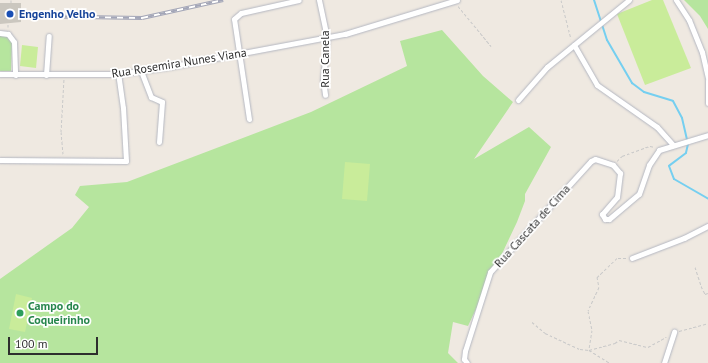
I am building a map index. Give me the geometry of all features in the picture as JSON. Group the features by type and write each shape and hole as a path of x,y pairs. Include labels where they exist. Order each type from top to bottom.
{"street":[{"path":"249,119 241,54 234,25 235,16 299,0"},
{"name":"Rua Canela","path":"319,0 327,38 323,80 325,95"},
{"name":"Rua Rosemira Nunes Viana","path":"0,74 118,74 141,71 327,38 456,0"},
{"path":"518,100 547,67 607,16 629,0"},
{"path":"676,0 689,20 702,52 708,77"},
{"path":"0,33 8,34 14,42 15,75"},
{"path":"46,75 49,36"},
{"path":"574,45 597,85 657,127 673,145"},
{"path":"141,71 151,97 162,102 159,142"},
{"path":"0,160 63,162 126,161 123,108 118,74"},
{"path":"708,80 708,103"},
{"path":"614,165 620,173 620,187 615,201 602,214 605,219 609,219 639,194 649,166 659,150 708,135"},
{"name":"Rua Cascata de Cima","path":"467,363 464,359 465,351 490,272 591,161 595,159 614,165"},
{"path":"632,258 684,238 708,226"},
{"path":"664,363 674,332"}],"path":[{"path":"456,0 491,46"},
{"path":"561,0 574,45"},
{"path":"63,162 64,75"},
{"path":"614,165 622,156 650,146 659,150"},
{"path":"589,350 592,330 588,310 599,287 596,277 617,258 632,258"},
{"path":"695,267 705,294 708,293"},
{"path":"532,322 560,340 568,341 580,349 589,350 616,343 619,340 648,347 674,332 708,323"},
{"path":"589,350 610,363"}],"green space":[{"path":"652,0 663,0 691,68 645,85 617,14"},
{"path":"684,0 708,0 708,29 700,16"},
{"path":"442,30 483,76 513,102 474,159 529,127 551,147 525,194 525,201 517,222 468,326 453,322 448,353 458,363 0,363 0,279 72,228 89,207 75,195 80,186 127,182 311,112 407,66 400,41"},
{"path":"0,36 9,36 12,40 11,71 0,71"},
{"path":"22,45 38,47 36,68 20,66"},
{"path":"345,162 370,164 367,201 342,199"},
{"name":"Campo do Coqueirinho","path":"16,294 32,298 25,332 9,329"}],"building":[{"name":"Engenho Velho","path":"0,3 21,3 21,22 0,24"}],"waterway":[{"path":"594,0 607,40 632,83 644,92 673,101 682,118 688,144 686,153 669,166 674,179 708,199"}],"railway":[{"path":"21,16 142,18 223,0"}],"place":[{"name":"Engenho Velho","path":"10,14"},
{"name":"Campo do Coqueirinho","path":"20,313"}]}
